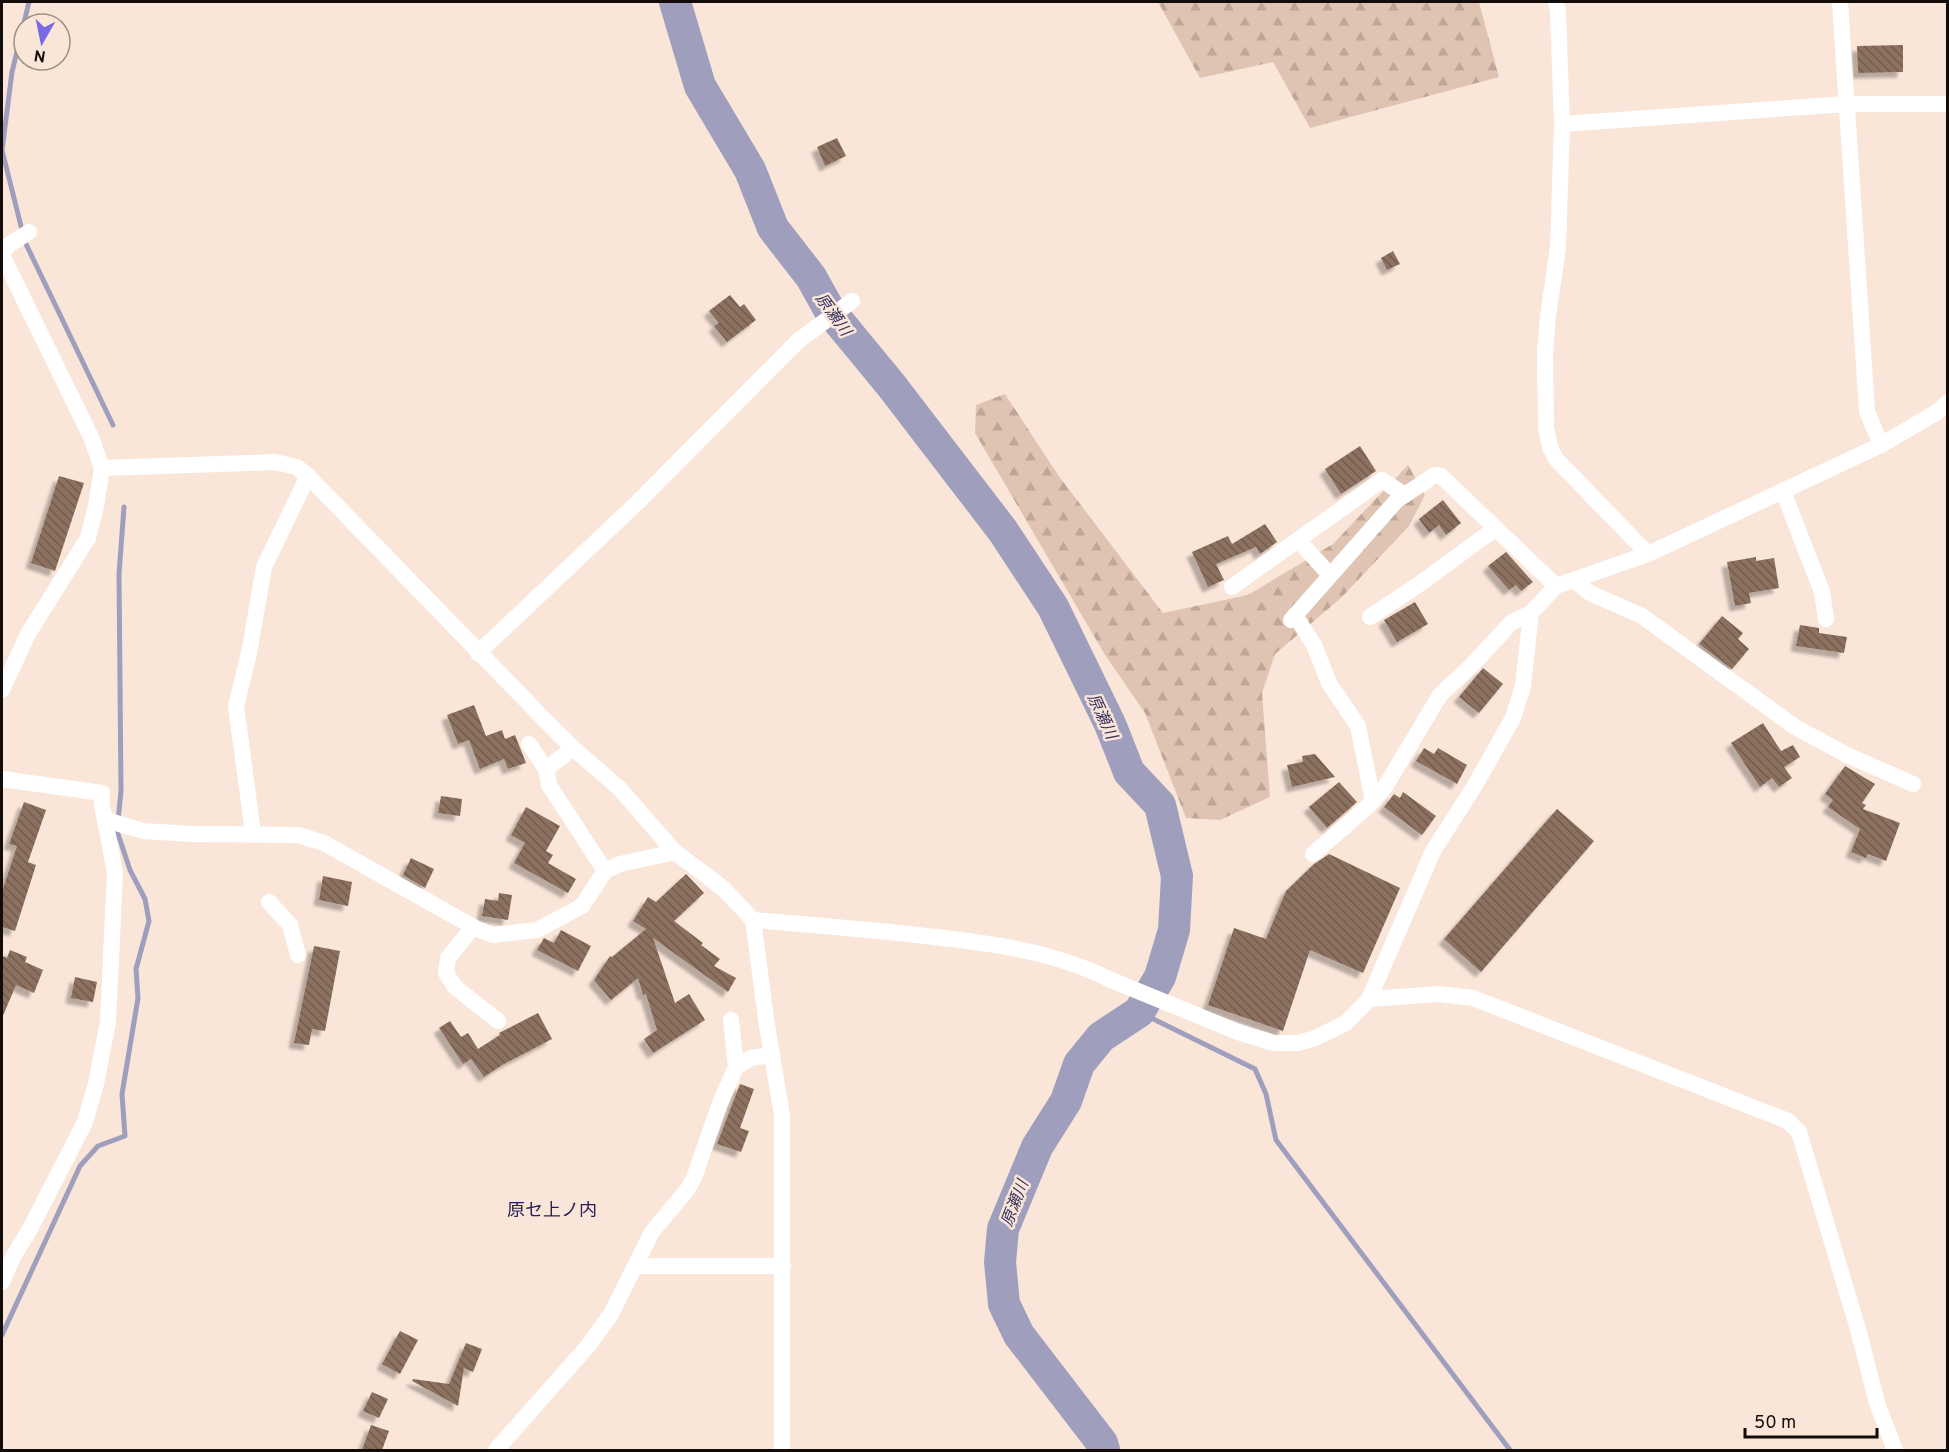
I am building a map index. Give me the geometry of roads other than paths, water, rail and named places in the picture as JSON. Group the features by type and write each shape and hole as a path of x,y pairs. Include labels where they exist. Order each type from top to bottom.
{"street":[{"path":"1556,2 1562,124 1558,248 1545,353 1546,428 1550,447 1556,459 1648,554"},
{"path":"1840,2 1867,411 1881,445"},
{"path":"1562,124 1847,104 1947,104"},
{"path":"2,690 28,634 88,538 102,468 91,437 4,251 28,232"},
{"path":"478,653 638,502 801,339 852,301"},
{"path":"1313,854 1373,801 1385,787 1440,695 1512,622 1531,613 1556,586 1648,554 1881,445 1937,412 1947,402"},
{"path":"102,468 275,462 297,466 478,653 573,748 619,788 675,852 724,889 753,920 782,1115 782,1450"},
{"path":"1373,801 1358,726 1329,683 1314,645 1293,617 1396,500 1435,475 1441,476 1556,586"},
{"path":"253,833 236,706 249,652 264,567 309,476"},
{"path":"1232,586 1382,480 1404,495"},
{"path":"1783,491 1822,592 1826,619"},
{"path":"1370,617 1421,584 1496,528"},
{"path":"1298,540 1330,575"},
{"path":"1574,580 1590,593 1642,616 1795,727 1847,755 1913,784"},
{"path":"753,920 974,941 1042,954 1092,970 1238,1032 1274,1042 1297,1043 1313,1039 1346,1023 1369,999 1433,851 1474,787 1513,718 1522,686 1531,613"},
{"path":"530,744 546,769 549,785 605,871"},
{"path":"546,769 573,748"},
{"path":"2,779 102,793 115,872 108,1022 96,1084 85,1122 2,1282"},
{"path":"106,820 143,831 298,835 324,843 473,927 493,935 537,930 582,906 605,871 620,864 675,852"},
{"path":"269,902 290,925 298,955"},
{"path":"473,927 448,958 446,974 455,987 498,1021"},
{"path":"1369,999 1439,994 1473,998 1788,1121 1799,1132 1858,1329 1876,1403 1895,1450"},
{"path":"496,1450 588,1346 611,1314 652,1232 687,1190 694,1178 720,1103 736,1067 731,1020"},
{"path":"736,1067 751,1058 772,1055"},
{"path":"635,1266 783,1266"}],"waterway":[{"path":"29,2 12,72 2,150 25,242 113,425"},
{"name":"原瀬川","path":"675,2 700,86 750,170 773,228 811,277 830,311 891,385 1003,531 1053,607 1110,724 1129,772 1160,805 1177,876 1174,930 1160,977 1139,1012 1101,1037 1079,1064 1066,1101 1037,1147 1003,1229 1000,1262 1004,1304 1019,1335 1102,1443 1104,1450"},
{"path":"2,1335 80,1166 98,1146 125,1136 122,1094 138,998 136,969 149,921 145,899 130,870 117,831 121,791 119,574 124,507"},
{"path":"1139,1012 1255,1069 1266,1094 1276,1140 1510,1450"}],"district":[{"name":"原セ上ノ内","path":"552,1210"}]}
